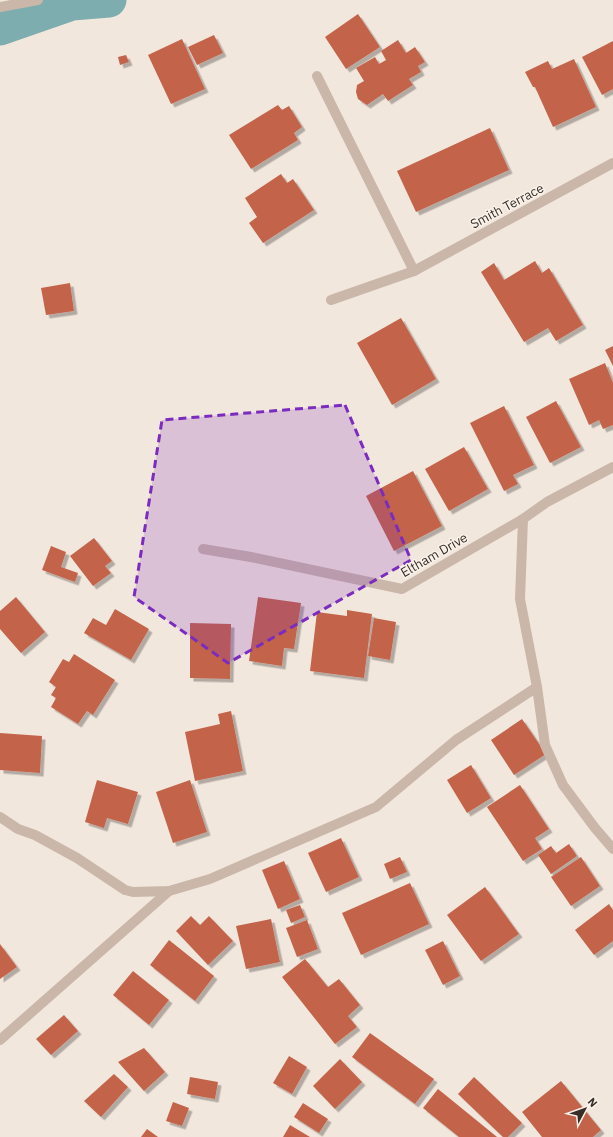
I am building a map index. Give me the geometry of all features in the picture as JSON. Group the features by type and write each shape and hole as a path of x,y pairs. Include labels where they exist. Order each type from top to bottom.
{"street":[{"path":"0,6 38,0"},
{"path":"317,76 414,271"},
{"name":"Smith Terrace","path":"331,300 414,271 613,163"},
{"name":"Eltham Drive","path":"203,549 259,559 402,589 523,519 547,502 613,467"},
{"path":"523,519 520,599 537,687 545,745 563,784 591,823 613,849"},
{"path":"0,817 18,829 35,835 77,858 125,890 133,892 169,891 210,879 376,807 456,740 537,687"},
{"path":"0,1040 169,891"}],"highlighted area":[{"path":"345,405 411,560 228,663 134,597 162,420"}],"building":[{"path":"358,14 380,47 346,69 325,37"},
{"path":"214,35 223,53 197,65 188,47"},
{"path":"182,39 205,89 171,104 148,55"},
{"path":"398,40 406,53 415,47 425,62 418,66 421,72 409,79 413,85 388,101 383,94 367,105 358,99 356,92 357,85 364,81 356,68 375,57 379,64 386,60 381,51"},
{"path":"613,41 613,89 602,95 582,57"},
{"path":"126,55 129,62 120,65 118,57"},
{"path":"574,59 596,107 553,127 535,87 533,87 525,72 548,61 552,69"},
{"path":"278,105 282,110 289,106 302,127 294,133 298,140 251,169 229,135"},
{"path":"490,128 509,170 416,212 397,171"},
{"path":"281,174 287,183 293,179 314,210 263,243 249,223 257,217 245,198"},
{"path":"535,261 542,273 549,268 583,325 556,341 548,328 524,342 481,272 494,263 504,280"},
{"path":"70,283 74,311 46,315 41,288"},
{"path":"401,318 436,379 392,405 357,343"},
{"path":"613,346 613,366 605,350"},
{"path":"605,363 613,383 613,425 603,429 599,420 589,425 569,379"},
{"path":"556,401 581,447 550,463 526,417"},
{"path":"504,406 534,465 513,475 518,484 504,491 470,423"},
{"path":"464,447 488,489 449,511 425,469"},
{"path":"413,471 442,526 394,551 366,496"},
{"path":"94,538 112,561 105,566 111,573 93,586 70,556"},
{"path":"51,546 66,552 61,567 78,573 75,582 42,570"},
{"path":"16,597 45,632 21,653 0,629 0,611"},
{"path":"258,597 301,603 294,649 284,648 282,666 249,661"},
{"path":"115,609 149,629 131,660 84,633 93,618 106,625"},
{"path":"347,610 372,614 364,678 310,671 317,612 347,616"},
{"path":"374,618 396,622 390,660 368,656"},
{"path":"190,623 231,624 230,679 190,678"},
{"path":"74,654 115,680 93,715 87,711 78,724 51,707 56,698 51,695 56,687 49,682 63,659 69,662"},
{"path":"231,711 243,771 195,781 185,732 220,724 218,714"},
{"path":"522,719 546,754 514,775 491,740"},
{"path":"0,733 42,736 40,773 0,770"},
{"path":"471,765 491,798 467,813 447,780"},
{"path":"97,780 138,792 128,824 107,818 104,828 85,822"},
{"path":"190,780 207,832 173,843 156,792"},
{"path":"520,785 549,829 535,838 542,849 523,861 487,807"},
{"path":"341,838 359,877 326,892 308,853"},
{"path":"569,844 577,856 551,874 538,855 551,846 556,853"},
{"path":"400,857 407,872 390,879 384,864"},
{"path":"581,857 600,886 571,906 551,877"},
{"path":"284,861 300,899 278,909 262,870"},
{"path":"410,883 429,924 361,955 342,913"},
{"path":"485,887 519,934 481,961 447,915"},
{"path":"609,904 613,910 613,941 594,955 575,930"},
{"path":"300,905 305,917 291,923 286,910"},
{"path":"191,916 200,925 209,916 233,941 208,965 176,931"},
{"path":"271,919 280,962 246,969 236,926"},
{"path":"307,920 318,949 297,957 286,928"},
{"path":"169,940 214,976 195,1001 150,965"},
{"path":"443,941 460,976 443,985 425,950"},
{"path":"0,944 17,967 0,979"},
{"path":"305,959 328,987 339,979 360,1005 348,1016 357,1027 335,1044 282,977"},
{"path":"133,971 169,1000 149,1025 113,995"},
{"path":"64,1015 78,1031 51,1055 36,1039"},
{"path":"370,1033 434,1079 415,1104 352,1057"},
{"path":"144,1048 165,1072 144,1091 118,1062"},
{"path":"289,1056 307,1067 292,1094 273,1083"},
{"path":"340,1059 362,1082 335,1109 313,1086"},
{"path":"114,1074 128,1087 101,1117 84,1101"},
{"path":"190,1077 218,1082 215,1099 187,1094"},
{"path":"474,1077 522,1123 508,1137 503,1137 458,1094"},
{"path":"561,1081 601,1130 593,1137 542,1137 522,1112"},
{"path":"438,1089 497,1137 459,1137 423,1108"},
{"path":"173,1102 189,1108 182,1126 166,1121"},
{"path":"303,1103 328,1119 319,1133 294,1117"},
{"path":"290,1125 310,1137 283,1137"},
{"path":"147,1129 158,1137 141,1137"}],"waterway":[{"path":"0,28 72,3 109,0"}]}
